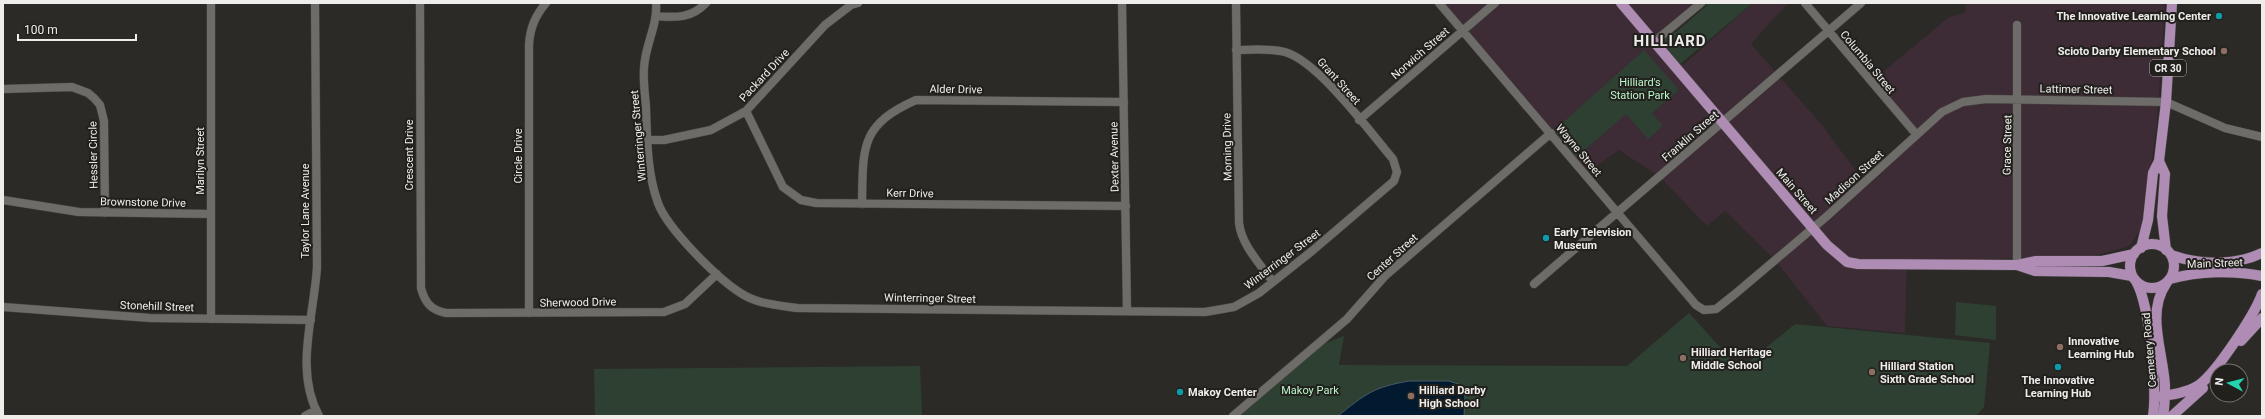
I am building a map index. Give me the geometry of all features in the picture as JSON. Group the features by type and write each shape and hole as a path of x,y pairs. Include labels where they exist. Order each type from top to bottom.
{"main road":[{"name":"Main Street","path":"1621,3 1835,253 1853,263 2017,266 2035,271 2109,272 2134,278"},
{"name":"CR 30","path":"2137,251 2148,220 2153,174 2159,161 2166,102 2172,3"},
{"name":"CR 30","path":"2159,161 2165,174 2162,216 2168,252"},
{"path":"2156,245 2168,252 2174,267 2166,284 2153,288 2147,288 2134,278 2130,265 2137,251 2156,245"},
{"name":"Main Street","path":"2017,266 2036,261 2102,261 2137,251"},
{"name":"Main Street","path":"2168,252 2192,261 2211,263 2236,261 2262,252"},
{"name":"Main Street","path":"2166,284 2212,273 2245,272 2262,276"},
{"name":"Cemetery Road","path":"2134,278 2143,296 2163,416"},
{"name":"Cemetery Road","path":"2160,396 2156,312 2166,284"},
{"path":"2153,416 2160,396 2190,390 2206,378 2252,317 2262,294"},
{"path":"2225,363 2262,318"},
{"path":"2172,416 2209,383"}],"street":[{"name":"Marilyn Street","path":"211,3 211,319"},
{"name":"Taylor Lane Avenue","path":"315,3 317,267 306,365 307,381 318,413"},
{"name":"Crescent Drive","path":"420,3 421,288 428,305"},
{"name":"Circle Drive","path":"529,313 529,44 530,30 536,17 546,3"},
{"name":"Winterringer Street","path":"656,3 657,16 649,37 644,67 647,140 651,179 659,204 677,233 717,274 739,292 766,304 797,308 1205,312 1234,307 1259,293 1388,188 1394,181 1397,172"},
{"path":"657,16 675,18 688,16 700,10 706,3"},
{"name":"Packard Drive","path":"647,140 664,140 711,130 746,112 825,25 851,5 858,3"},
{"name":"Dexter Avenue","path":"1122,3 1127,311"},
{"name":"Morning Drive","path":"1236,3 1240,229 1246,245 1272,281"},
{"name":"Wayne Street","path":"1439,3 1619,212 1696,305 1704,310"},
{"name":"Norwich Street","path":"1359,120 1495,3"},
{"path":"1654,42 1701,3"},
{"name":"Columbia Street","path":"1805,3 1916,134"},
{"name":"Franklin Street","path":"1534,284 1861,3"},
{"name":"Grace Street","path":"2017,25 2019,99 2017,266"},
{"name":"Grant Street","path":"1236,50 1273,50 1286,52 1308,64 1393,159 1397,172"},
{"name":"Hessler Circle","path":"3,88 72,88 88,93 100,105 104,121 105,213"},
{"name":"Lattimer Street","path":"1986,99 2166,102"},
{"name":"Madison Street","path":"1704,310 1716,309 1720,306 1813,228 1942,112 1963,102 1986,99"},
{"name":"Alder Drive","path":"862,204 863,156 872,130 892,111 916,100 1124,102"},
{"path":"2166,102 2225,128 2262,137"},
{"name":"Kerr Drive","path":"746,112 783,187 802,200 816,203 862,204 1126,206"},
{"name":"Center Street","path":"1232,416 1347,319 1385,276 1551,133"},
{"name":"Brownstone Drive","path":"3,200 79,212 211,214"},
{"name":"Sherwood Drive","path":"428,305 436,311 446,313 664,312 685,304 717,274"},
{"name":"Stonehill Street","path":"3,307 150,318 311,320"},
{"path":"306,416 318,413"}],"shaded area":[{"path":"1439,3 1701,3 1654,42 1675,66 1684,64 1753,3 1788,3 1751,44 1822,125 1864,182 1916,134 1871,82 1949,17 1965,13 1966,3 2165,3 2157,123 2146,204 2140,231 2129,246 2095,256 1970,260 1907,259 1905,333 1827,326 1775,260 1725,211 1707,226 1660,177 1619,150 1585,174"}],"green space":[{"path":"1707,3 1753,3 1679,65 1664,45 1664,39 1672,32 1675,33 1705,7"},
{"name":"Hilliard's Station Park","path":"1644,50 1679,90 1652,113 1663,126 1648,139 1626,114 1573,160 1551,133"},
{"path":"1956,302 1996,306 1996,340 1955,335"},
{"name":"Makoy Park","path":"1689,313 1740,369 1795,324 1990,343 1984,407 1976,416 1239,416 1321,345 1344,336 1339,365 1627,366"},
{"path":"920,366 922,416 595,416 594,369"}],"water":[{"path":"1409,381 1449,381 1461,385 1465,397 1464,416 1338,416 1370,392 1397,383"}],"place":[{"name":"The Innovative Learning Center","path":"2219,16"},
{"name":"Scioto Darby Elementary School","path":"2224,51"},
{"name":"Early Television Museum","path":"1546,238"},
{"name":"Innovative Learning Hub","path":"2060,347"},
{"name":"Hilliard Heritage Middle School","path":"1683,358"},
{"name":"The Innovative Learning Hub","path":"2058,367"},
{"name":"Hilliard Station Sixth Grade School","path":"1872,372"},
{"name":"Makoy Center","path":"1180,392"},
{"name":"Hilliard Darby High School","path":"1411,396"}],"district":[{"name":"HILLIARD","path":"1670,41"}]}
